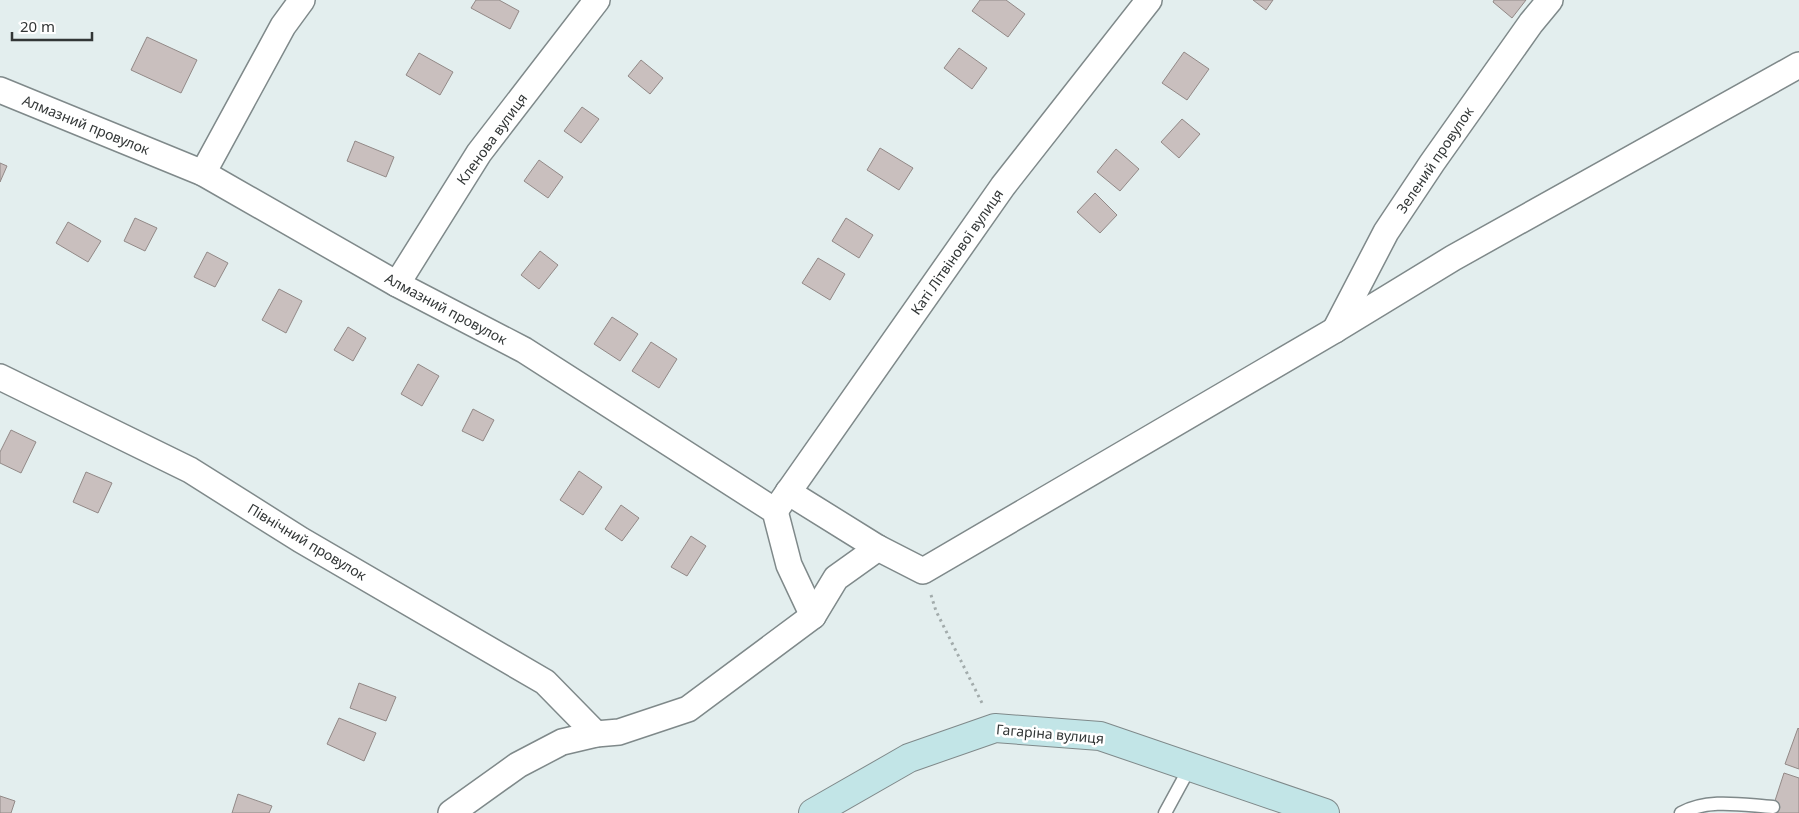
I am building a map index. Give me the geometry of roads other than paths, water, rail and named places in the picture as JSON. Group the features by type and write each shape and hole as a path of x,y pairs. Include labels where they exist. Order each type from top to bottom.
{"main road":[{"name":"Гагаріна вулиця","path":"813,813 909,758 995,728 1100,736 1325,813"}],"street":[{"path":"204,173 283,26 302,0"},
{"name":"Кленова вулиця","path":"397,284 479,153 596,0"},
{"name":"Каті Літвінової вулиця","path":"782,501 1002,186 1149,0"},
{"name":"Зелений провулок","path":"1335,330 1386,232 1526,30 1550,0"},
{"path":"1335,330 1453,258 1799,65"},
{"name":"Алмазний провулок","path":"0,90 204,173 397,284 524,350 782,501 923,571 1335,330"},
{"name":"Північний провулок","path":"0,377 190,470 301,540 545,682 596,734"},
{"path":"782,501 789,565 813,616"},
{"path":"451,813 518,765 562,742 596,734 620,732 688,709 813,616 836,578 878,548"}],"lane":[{"path":"1165,813 1190,767"},
{"path":"1681,813 1692,807 1721,803 1773,807"}]}
